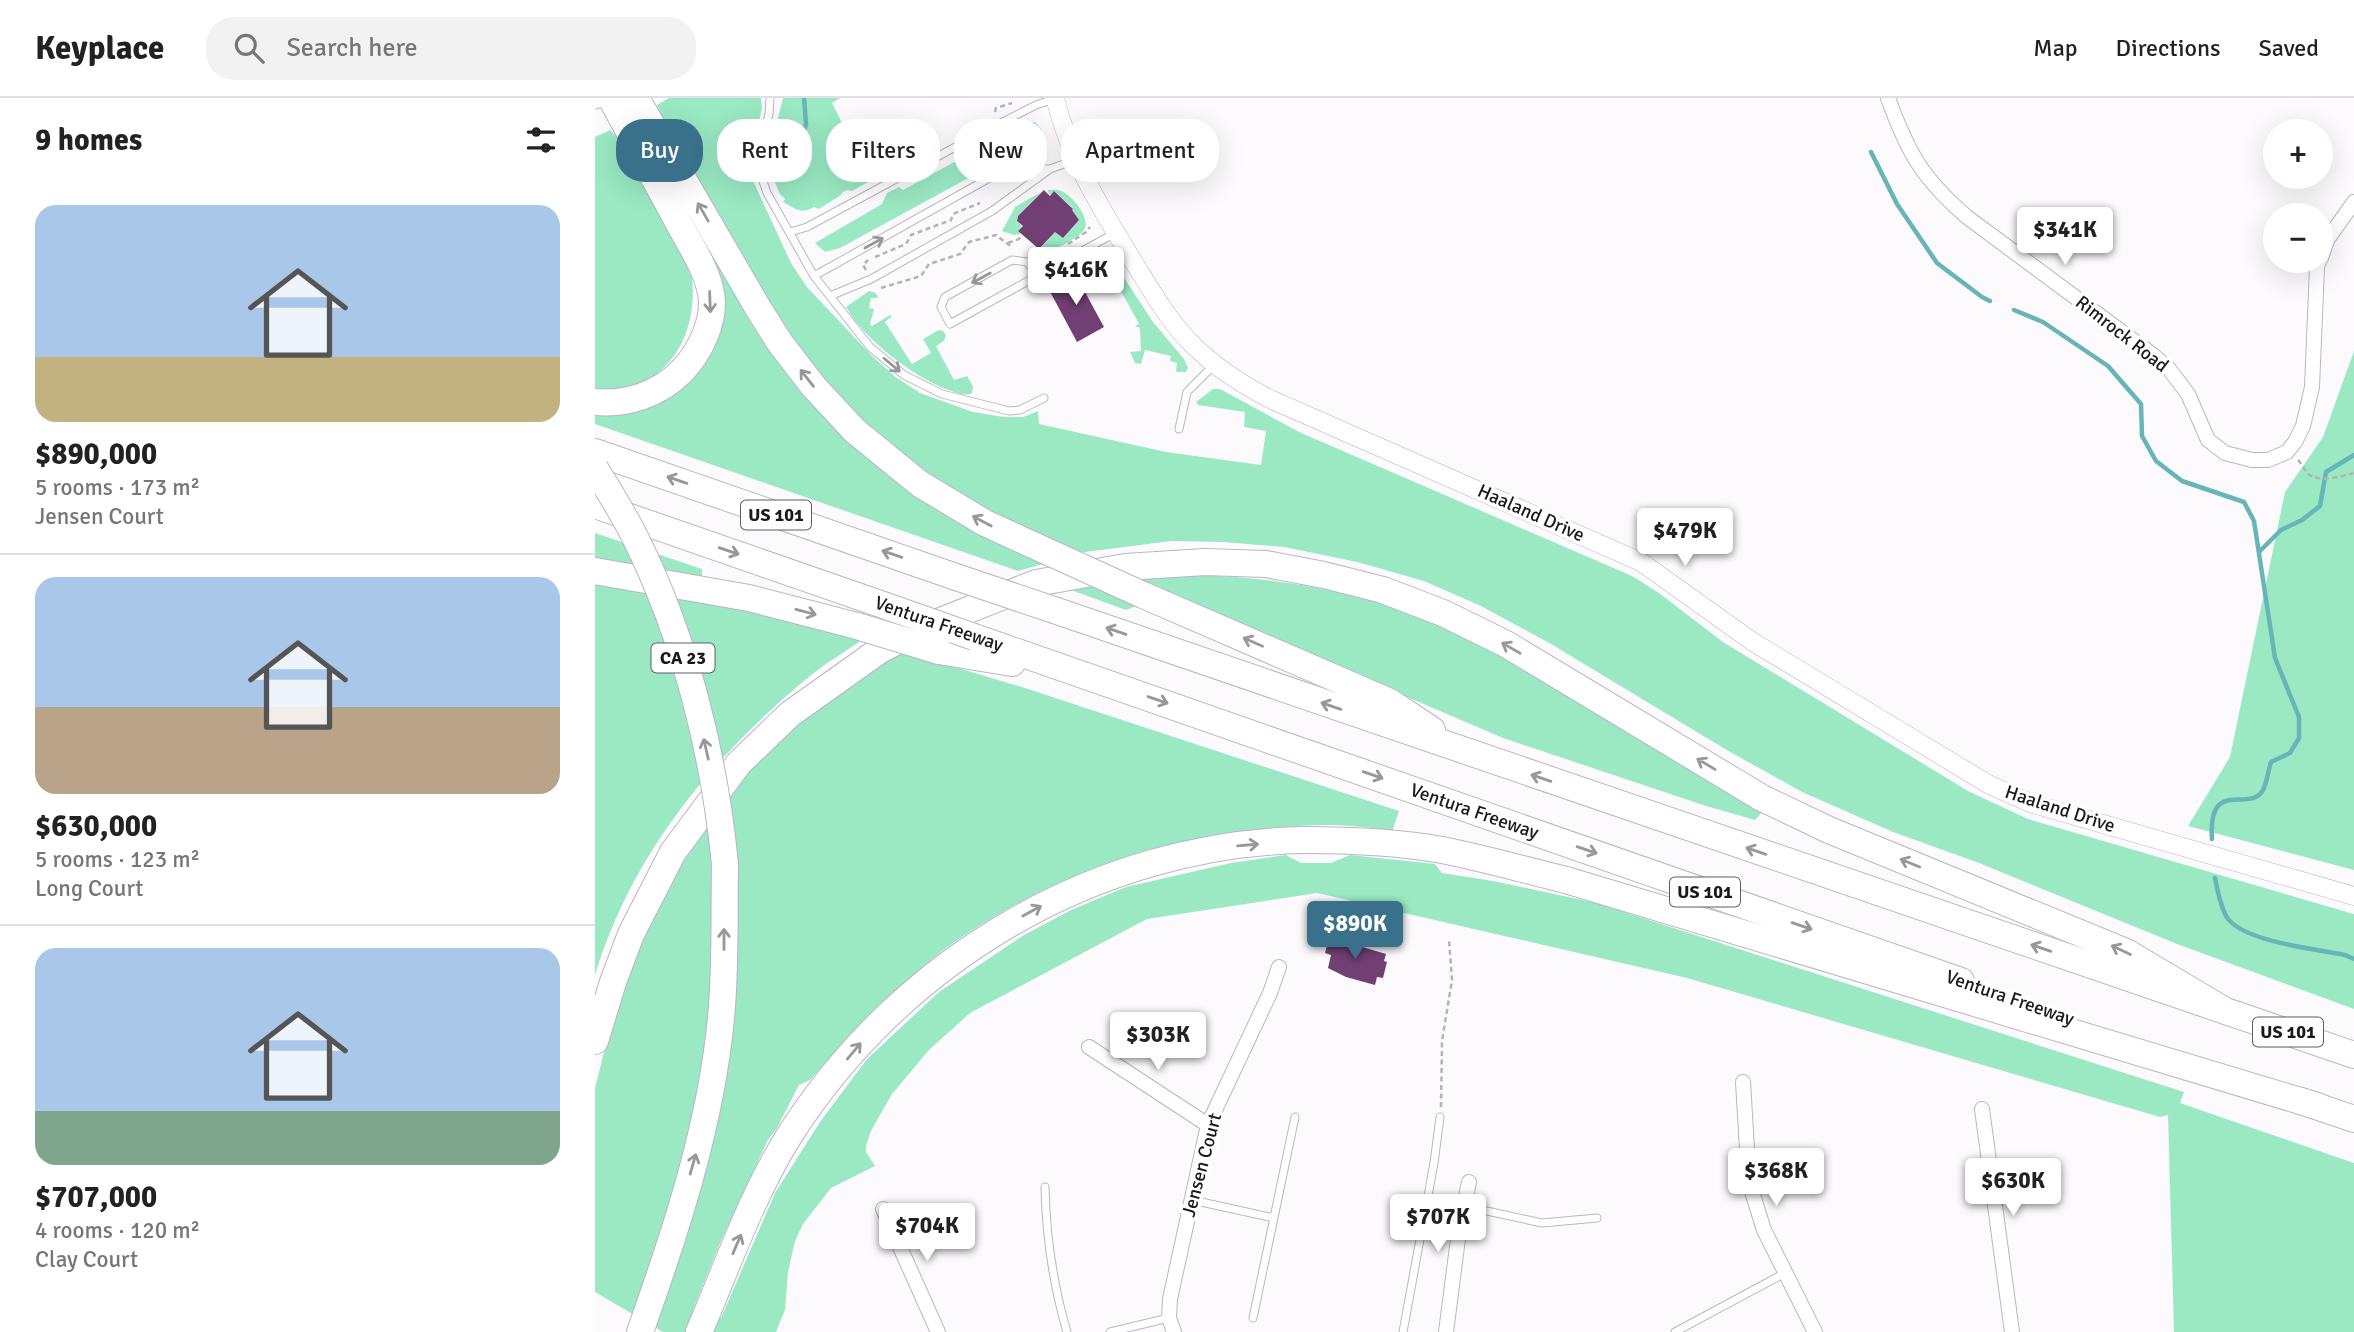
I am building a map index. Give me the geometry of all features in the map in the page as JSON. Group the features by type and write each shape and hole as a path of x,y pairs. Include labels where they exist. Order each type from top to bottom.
{"highway":[{"path":"595,402 632,400 671,382 691,362 710,318 711,294 697,258 611,98"},
{"path":"636,98 780,343 814,387 855,431 919,484 985,523 1390,702 1465,752"},
{"name":"US 101","path":"595,452 2354,1055"},
{"name":"CA 23","path":"595,468 635,537 663,602 683,659 719,807 725,864 721,1018 713,1075 701,1136 660,1276 640,1332"},
{"name":"Ventura Freeway","path":"595,505 2354,1119"},
{"path":"595,1041 631,934 673,852 739,763 790,715 880,650 918,630 1036,583 1125,566 1205,562 1266,565 1324,575 1383,590 1443,613 1506,644 1762,798 1829,830 2126,952 2222,1009"},
{"path":"595,571 749,598 939,650 1094,677"},
{"path":"699,1332 751,1211 788,1138 825,1085 897,1006 937,972 980,941 1045,904 1118,874 1175,857 1237,845 1304,840 1369,842 1441,850 1566,880 2317,1106"}],"street":[{"name":"Haaland Drive","path":"1055,98 1061,121"},
{"name":"Rimrock Road","path":"1888,98 1909,151 1918,167 1942,195 1967,217 2169,369 2188,394 2208,440 2221,451 2237,458 2268,460 2287,452"},
{"name":"Haaland Drive","path":"1087,182 1154,295 1177,327 1194,347 1243,385 1641,562 1753,642 2008,794 2030,803 2354,896"},
{"path":"2333,232 2354,202"},
{"path":"2287,452 2303,426 2312,387 2317,273"},
{"name":"Jensen Court","path":"1172,1325 1170,1299 1208,1125 1270,993 1279,967"},
{"path":"1089,1047 1208,1125"},
{"path":"1743,1082 1749,1182 1764,1230 1815,1332"},
{"path":"1982,1109 2012,1332"},
{"path":"1446,1332 1469,1182"},
{"path":"883,1209 938,1332"}],"lane":[{"path":"770,98 769,114 760,144 759,169 767,193 814,276 870,347 904,375 942,394 1009,411 1020,410 1044,398"},
{"path":"790,232 807,227 985,131 1055,98"},
{"path":"830,296 871,279 992,211 1050,169 1061,165"},
{"path":"814,276 993,176 1016,169 1050,169"},
{"path":"1038,276 1027,262 1012,260 945,297 941,307 950,324 1038,276 1116,233"},
{"path":"1179,429 1187,392 1215,364"},
{"path":"1253,1318 1295,1117"},
{"path":"1403,1332 1440,1117"},
{"path":"1045,1187 1047,1236 1057,1296 1067,1332"},
{"path":"1192,1200 1274,1218"},
{"path":"1464,1206 1542,1223 1597,1218"},
{"path":"1675,1332 1786,1273"},
{"path":"1110,1332 1172,1325"}],"path":[{"path":"866,270 863,265 869,259 906,244 911,235 951,220 953,214 986,201"},
{"path":"1030,249 1044,256 1048,255 1080,238 1090,227"},
{"path":"1008,243 1019,239 1022,234"},
{"path":"886,288 922,276 929,264 960,254 969,242 996,235 1011,247 1023,248"},
{"path":"2287,452 2314,477 2338,477 2354,473"},
{"path":"1440,1117 1442,1041 1452,980 1449,940"}],"green space":[{"path":"669,98 761,98 760,119 717,119 717,182 754,182 791,263 807,287 872,356 897,378 920,393 973,412 1023,417 1038,411 1039,424 1166,452 1261,465 1266,431 1244,427 1245,412 1198,405 1196,402 1213,389 1220,389 1299,432 1632,576 1723,642 1968,791 2028,819 2354,914 2354,1009 2177,944 1979,863 1893,832 1802,792 1551,644 1481,606 1424,581 1357,562 1284,547 1223,542 1171,541 1078,553 992,514 934,481 879,440 801,358 699,182 703,182 703,119 663,119 657,105"},
{"path":"783,98 840,98 832,103 840,119 826,119 826,182 868,182 852,191 843,192 819,209 814,207 799,210 783,202 785,199 775,182 812,182 812,119 778,119"},
{"path":"610,130 616,136 616,182 644,182 691,271 693,289 689,324 675,355 650,378 619,389 595,390 595,137"},
{"path":"954,162 954,182 961,182 840,248 825,252 815,243 882,204 887,193 899,187 903,190 918,182 940,182 940,170"},
{"path":"672,189 808,395 1050,562 1018,571 595,424 595,407 636,405 713,324"},
{"path":"1047,190 1059,190 1067,194 1079,207 1086,223 1083,232 1059,247 1043,253 1040,249 1055,232 1063,238 1079,220 1073,208 1054,191 1050,195"},
{"path":"1041,192 1018,216 1017,221 1022,226 1018,231 1021,234 1002,231 1015,207"},
{"path":"1095,256 1097,259 1111,259 1115,264 1153,322 1184,359 1188,368 1186,372 1176,372 1177,363 1170,361 1171,356 1145,350 1141,364 1135,363 1130,352 1141,351 1140,328 1135,326 1139,324 1109,269 1097,273 1090,261"},
{"path":"869,291 876,293 878,298 871,298 869,308 874,309 870,325 892,316 885,322 912,364 931,353 923,339 939,330 943,331 946,335 944,341 936,346 954,380 967,376 973,386 972,393 959,394 932,383 904,366 877,344 846,307"},
{"path":"2354,351 2354,870 2188,826 2230,757 2285,492 2323,437"},
{"path":"595,533 702,569 702,581 595,561"},
{"path":"1190,575 1267,580 1343,594 1380,603 1452,631 1514,663 1761,813 1755,820 1706,806 1503,738 1323,661 1144,603 1126,610 1071,590 1143,578"},
{"path":"595,585 750,610 862,640 816,671 774,707 709,774 680,810 631,888 611,930 595,975"},
{"path":"902,651 1025,688 1399,811 1392,832 1350,826 1308,825 1245,832 1156,848 1096,868 1035,894 951,945 910,977 810,1080 799,1085 768,1140 694,1307 721,1318 775,1193 820,1122 867,1059 939,992 1024,935 1071,910 1126,887 1231,863 1286,855 1301,863 1331,863 1350,855 1435,864 1442,873 1596,903 2184,1092 2180,1103 2354,1163 2354,1332 2174,1332 2168,1115 2160,1117 1687,978 1317,893 1147,919 970,1013 929,1050 892,1094 871,1131 866,1146 866,1152 875,1166 831,1188 803,1224 795,1241 788,1272 785,1310 776,1332 663,1332 595,1292 595,1088 617,1001 639,941 669,878 748,770 795,726 847,684"}],"building":[{"path":"1044,190 1050,196 1054,191 1073,209 1079,220 1063,238 1055,232 1039,249 1018,231 1023,226 1017,221 1018,216"},
{"path":"1074,272 1104,327 1077,342 1047,286"},
{"path":"1330,934 1343,937 1342,941 1386,954 1383,978 1377,977 1375,985 1346,977 1328,968 1331,955 1325,953"}],"waterway":[{"path":"804,98 806,119"},
{"path":"1871,152 1897,204 1937,263 1990,301"},
{"path":"2014,310 2043,322 2108,366 2141,404 2142,436 2156,461 2182,481 2244,502 2254,521 2275,658 2299,717 2299,738 2290,753 2271,762 2263,790 2257,796 2223,802 2216,808 2212,839"},
{"path":"2259,552 2281,530 2302,520 2320,506 2326,472 2354,455"},
{"path":"2215,878 2224,912 2234,925 2263,938 2354,959"}]}
